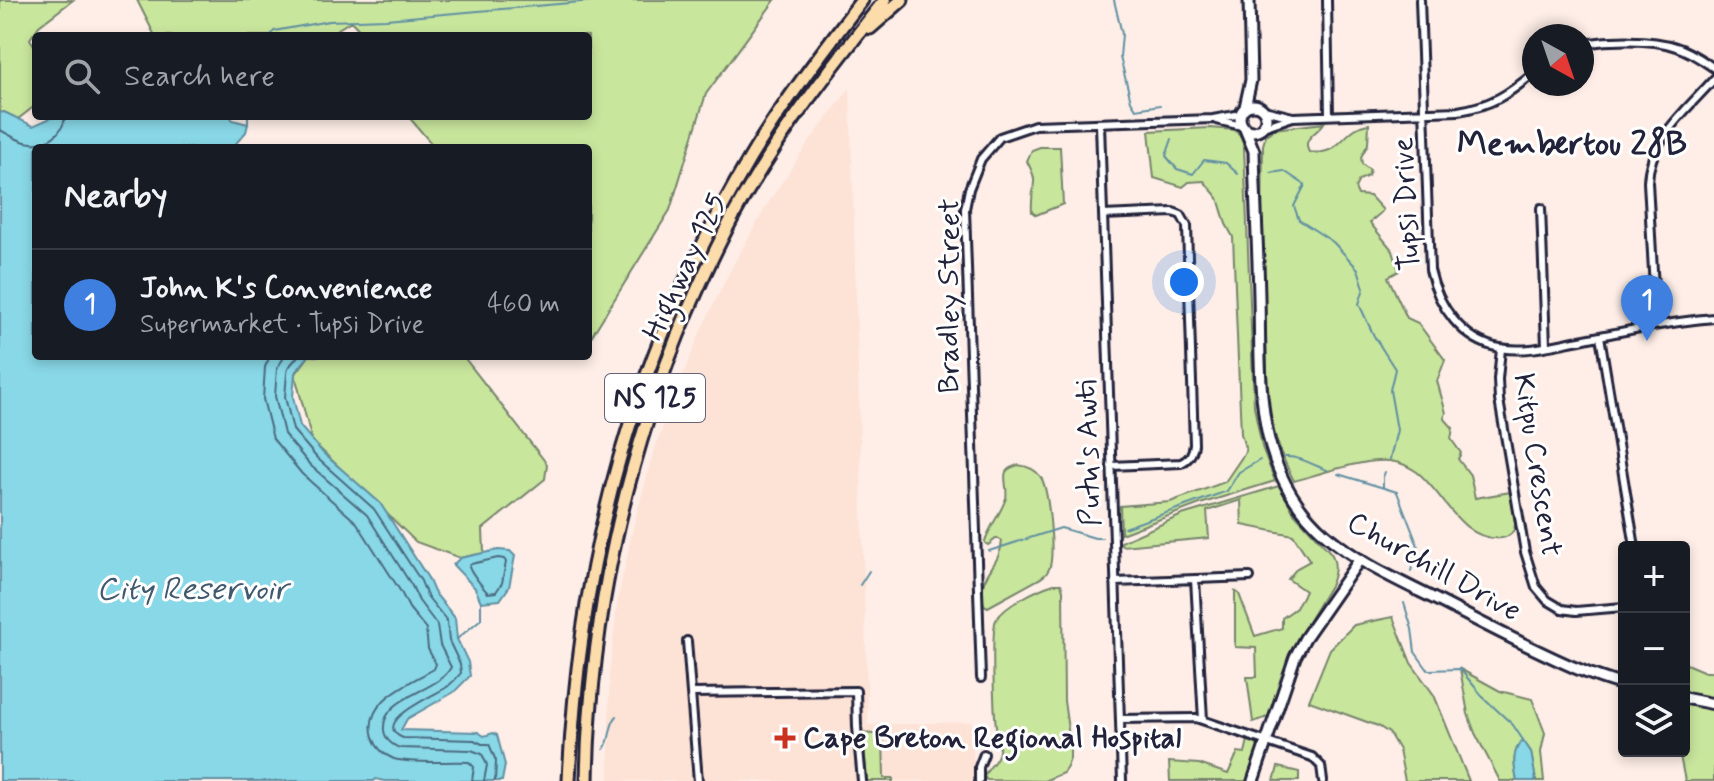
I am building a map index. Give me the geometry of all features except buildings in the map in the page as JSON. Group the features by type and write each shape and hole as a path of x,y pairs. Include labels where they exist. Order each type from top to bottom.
{"highway":[{"path":"814,64 854,0"},
{"name":"Highway 125","path":"569,781 580,653 591,582 611,484 630,420 668,319 701,245 782,108 862,0"},
{"name":"Highway 125","path":"588,781 587,753 594,666 618,525 662,376 734,214 768,156 823,78 885,0"},
{"path":"823,78 877,21 902,0"}],"main road":[{"path":"1249,0 1251,80 1240,122 1254,132 1262,128 1267,119 1251,80"},
{"path":"1243,110 1261,108"},
{"name":"Churchill Drive","path":"1244,127 1254,151"},
{"name":"Churchill Drive","path":"1262,128 1254,151 1261,396 1269,445 1285,483 1325,534 1360,559 1551,657 1618,683"},
{"path":"1253,781 1300,647 1360,559"},
{"path":"1690,699 1714,704"}],"street":[{"path":"1327,0 1329,115"},
{"name":"Tupsi Drive","path":"1420,0 1430,261 1435,289 1459,326 1479,340 1501,349"},
{"path":"1594,43 1661,43 1685,50 1714,68"},
{"path":"1656,325 1648,182 1650,162 1663,137 1714,79"},
{"path":"1262,128 1293,117 1458,111 1480,107 1503,97 1522,82"},
{"path":"1261,108 1293,117"},
{"name":"Bradley Street","path":"981,678 965,209 981,159 1000,137 1035,125 1213,119 1243,110"},
{"name":"Bradley Street","path":"1213,119 1244,127"},
{"name":"Putu's Awti","path":"1100,124 1122,781"},
{"path":"1541,208 1546,346"},
{"path":"1103,215 1173,212 1184,218 1187,226 1194,444 1188,459 1181,463 1111,466"},
{"path":"1501,349 1546,346 1656,325 1714,318"},
{"path":"1600,336 1634,541"},
{"name":"Kitpu Crescent","path":"1501,349 1499,400 1525,552 1534,582 1547,600 1562,609 1618,608"},
{"path":"1115,582 1250,577"},
{"path":"1195,579 1203,720"},
{"path":"687,641 698,781"},
{"path":"691,693 856,691 862,781"},
{"path":"1120,719 1182,717 1203,720 1315,758 1322,769 1323,781"},
{"path":"979,781 979,767 984,754"}],"shaded area":[{"name":"Cape Breton Regional Hospital","path":"850,88 868,725 972,722 974,781 609,781 609,674 618,599 653,454 703,326 733,265 806,146"}],"green space":[{"path":"0,0 73,0 32,32 32,108 18,119 0,113"},
{"path":"137,0 775,0 706,94 670,210 592,335 592,144 432,144 411,120 592,120 592,32 361,32 351,21 333,32 153,32"},
{"path":"1324,123 1309,139 1309,152 1329,150 1353,130 1369,124 1368,144 1361,157 1362,164 1370,170 1355,188 1358,195 1370,196 1383,210 1370,223 1393,251 1399,271 1388,277 1407,318 1418,323 1445,360 1437,381 1446,413 1444,418 1453,428 1451,439 1461,453 1458,459 1470,475 1475,498 1511,492 1515,527 1508,536 1487,537 1475,532 1454,514 1427,481 1401,463 1372,461 1294,481 1284,461 1268,399 1262,221 1263,145 1266,135 1274,129"},
{"path":"1235,130 1244,147 1254,406 1262,447 1275,481 1200,504 1121,534 1120,506 1170,502 1225,482 1246,451 1241,434 1233,237 1218,198 1204,181 1189,182 1183,187 1154,178 1149,131"},
{"path":"1060,147 1063,204 1036,215 1032,212 1034,177 1027,161 1032,150"},
{"path":"306,360 466,360 547,464 545,479 483,529 484,553 460,558 416,542 312,441 295,375"},
{"path":"1018,465 1035,471 1043,483 1050,522 1051,562 1041,578 988,607 984,605 983,585 1002,541 997,538 988,545 985,541 1006,498 1006,472"},
{"path":"1279,486 1294,513 1331,553 1334,572 1331,584 1290,656 1273,712 1253,722 1247,677 1257,677 1256,648 1235,647 1235,591 1239,594 1255,636 1282,628 1282,618 1296,608 1305,591 1288,579 1297,568 1310,561 1293,535 1242,525 1241,500 1207,511 1209,538 1122,546 1121,542 1182,515"},
{"path":"1054,584 1061,584 1063,590 1064,701 1070,759 1063,773 1044,781 987,780 984,777 997,758 999,748 994,689 996,620 1014,603"},
{"path":"1393,617 1411,663 1434,695 1469,781 1405,781 1399,750 1389,733 1378,726 1309,701 1330,649 1354,625"},
{"path":"1690,666 1714,672 1714,781 1685,781 1680,757 1690,757"},
{"path":"1460,669 1500,691 1532,699 1545,733 1541,752 1544,781 1536,781 1531,752 1523,741 1515,755 1517,781 1500,781 1468,714"},
{"path":"863,733 883,735 884,778 893,778 893,781 867,781"},
{"path":"1248,740 1257,745 1259,751 1249,781 1170,781 1169,762 1199,764 1228,774 1238,752 1245,753"},
{"path":"1278,767 1299,772 1299,781 1274,781"}],"water":[{"name":"City Reservoir","path":"0,113 33,126 46,120 233,120 248,124 246,132 236,144 32,144 32,360 306,360 295,373 293,397 300,426 323,453 380,503 434,592 455,618 457,639 468,662 470,676 454,692 407,719 401,730 497,735 505,765 502,781 0,781"},
{"path":"498,550 510,551 515,556 509,587 500,600 481,602 475,588 453,565 460,558"},
{"path":"1523,740 1531,752 1536,781 1517,781 1515,754"}],"waterway":[{"path":"273,32 329,21 604,0"},
{"path":"1114,0 1122,34 1120,57 1131,101 1136,109 1160,105"},
{"path":"1172,139 1166,156 1177,169 1193,174 1204,160 1226,163 1238,174"},
{"path":"1271,173 1284,171 1305,185 1294,206 1299,220 1333,242 1358,269 1364,288 1359,304 1395,369 1390,390 1397,430 1390,459"},
{"path":"1285,457 1301,459 1327,470"},
{"path":"1124,528 1227,491 1239,472 1260,460"},
{"path":"1383,487 1385,472"},
{"path":"1338,474 1397,492 1418,546 1411,571"},
{"path":"989,551 1061,528 1102,538"},
{"path":"860,585 869,571"},
{"path":"457,639 481,619 481,602"},
{"path":"1404,603 1415,652 1428,670 1460,669 1484,698 1513,725 1523,740"},
{"path":"604,749 617,716"}],"place":[{"name":"John K's Convenience","path":"1647,341"},
{"name":"Cape Breton Regional Hospital","path":"785,738"}],"district":[{"name":"Membertou 28B","path":"1572,144"}]}
